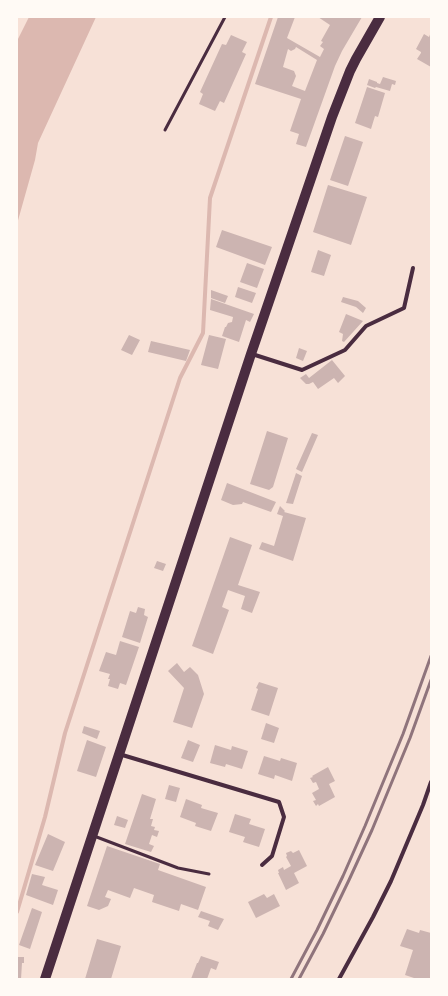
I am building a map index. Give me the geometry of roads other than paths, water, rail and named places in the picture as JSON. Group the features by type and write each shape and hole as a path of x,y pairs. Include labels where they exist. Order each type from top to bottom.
{"main road":[{"path":"45,979 251,354 338,100 356,59 380,17"}],"street":[{"path":"251,354 302,370 345,350 366,326 404,308 413,268"},
{"path":"119,754 278,802 284,817 272,856 262,865"},
{"path":"339,979 391,881 431,782"}],"lane":[{"path":"165,130 225,17"},
{"path":"93,835 178,868 210,874"}],"waterway":[{"path":"17,912 45,817 65,733 180,378 203,333 210,198 271,17"}],"railway":[{"path":"291,979 317,930 365,826 403,734 431,656"},
{"path":"299,979 323,934 372,830 410,738 431,680"}]}
